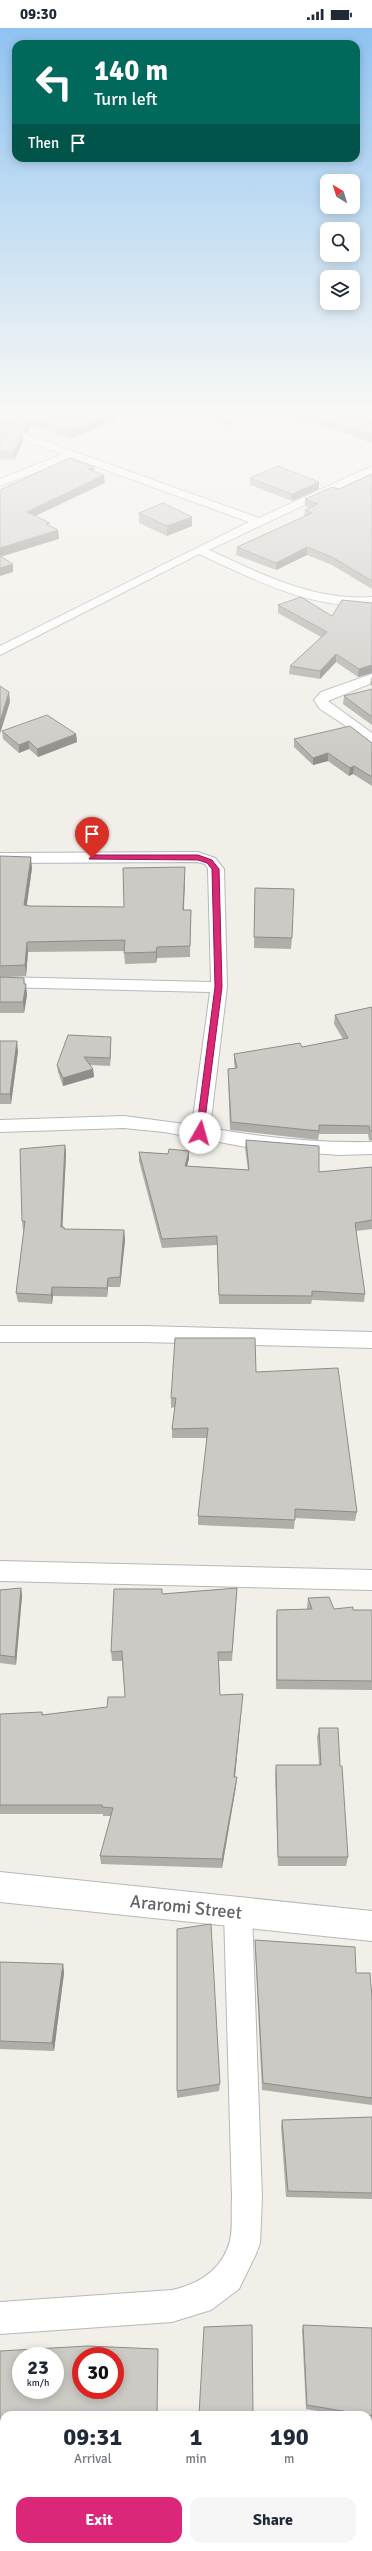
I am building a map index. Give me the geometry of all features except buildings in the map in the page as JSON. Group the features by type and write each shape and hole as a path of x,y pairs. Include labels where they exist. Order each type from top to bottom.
{"street":[{"path":"8,646 199,550 239,532"},
{"path":"199,550 308,596 332,602 354,603 372,601"},
{"path":"372,678 326,695 321,700 325,706 372,739"},
{"path":"0,858 198,858 210,861 216,869 218,987 200,1133"},
{"path":"0,982 218,987"},
{"path":"0,1126 124,1122 258,1143 338,1149 372,1148"},
{"path":"0,1334 144,1334 372,1340"},
{"path":"0,1571 372,1580"},
{"name":"Araromi Street","path":"0,1887 372,1926"},
{"path":"0,2318 172,2306 200,2299 228,2278 245,2243 247,2198 238,1912"}],"route":[{"path":"92,858 198,858 210,861 216,869 218,987 200,1133"}]}
